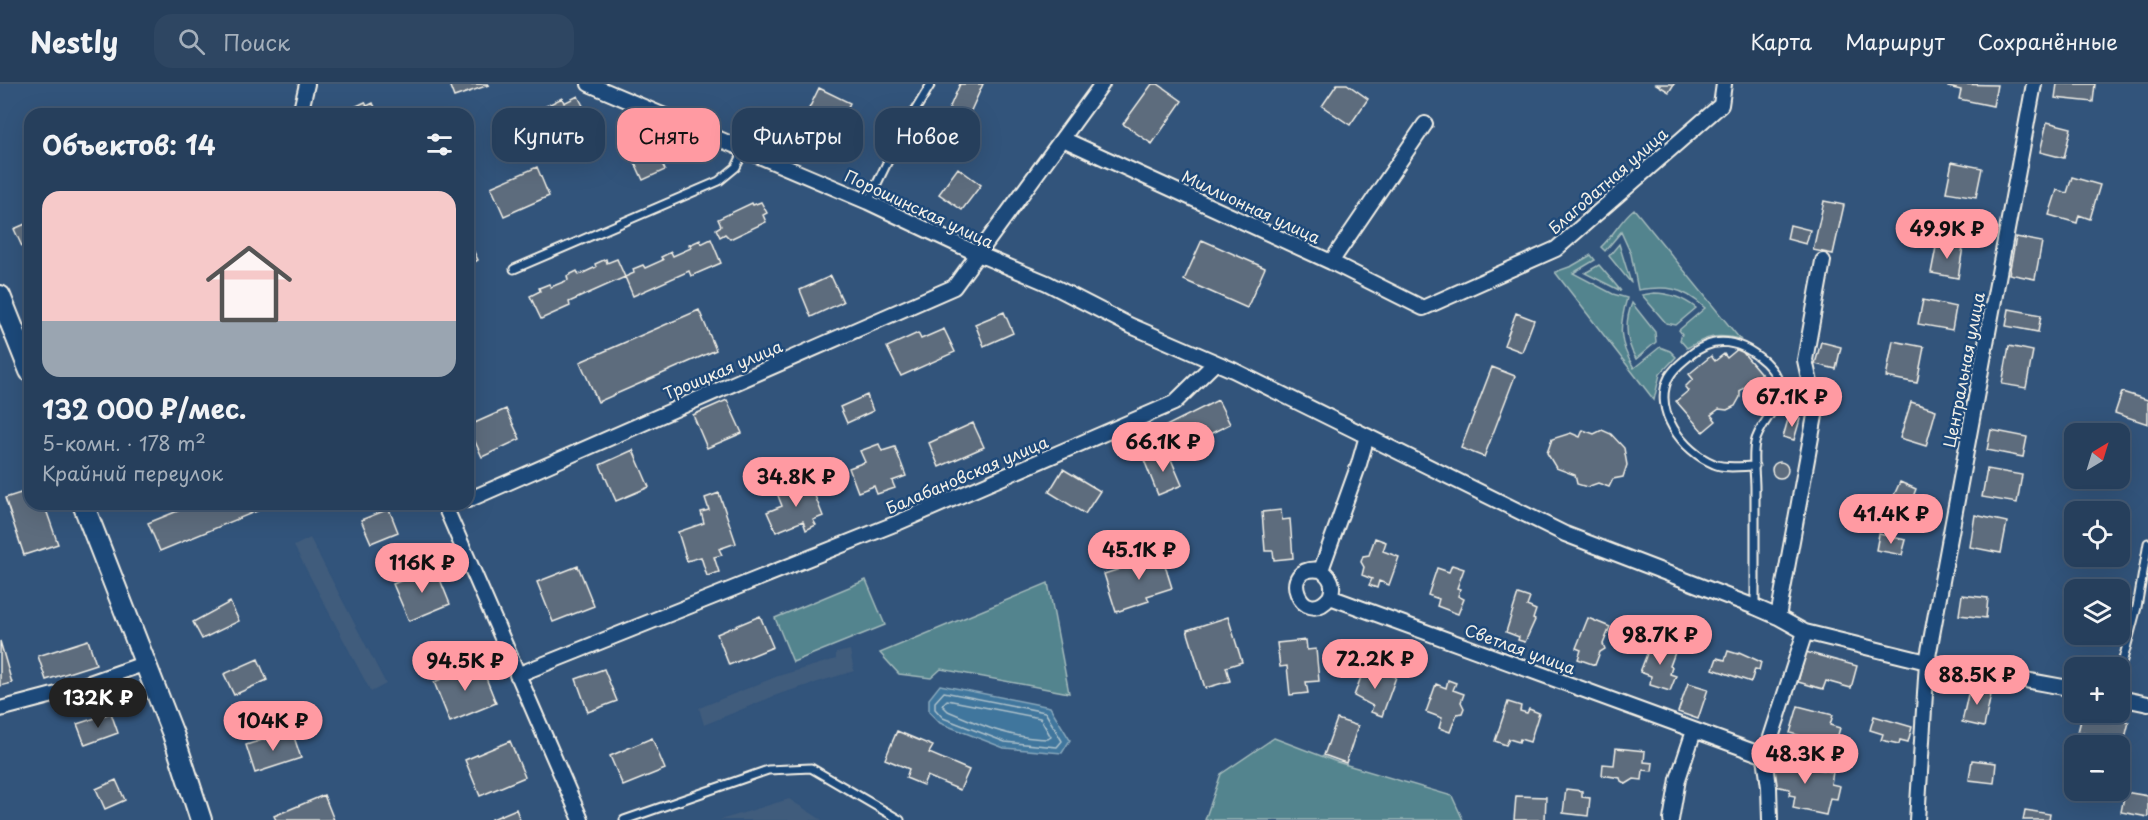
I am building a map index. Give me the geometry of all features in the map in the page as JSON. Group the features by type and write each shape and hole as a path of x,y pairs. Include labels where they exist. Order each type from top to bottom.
{"street":[{"path":"301,108 307,84"},
{"name":"Порошинская улица","path":"589,84 732,144"},
{"name":"Троицкая улица","path":"474,497 954,287 1102,84"},
{"name":"Благодатная улица","path":"1423,309 1556,249 1721,105 1724,84"},
{"name":"Центральная улица","path":"1917,820 1927,662 2034,84"},
{"path":"1331,262 1425,124"},
{"name":"Миллионная улица","path":"1064,139 1331,262 1423,309"},
{"name":"Порошинская улица","path":"775,162 1047,283 1129,324 1233,370 1565,534 1755,607 1805,632 1927,662 2064,687"},
{"path":"1778,617 1816,410 1805,360 1823,261"},
{"path":"0,296 24,356"},
{"name":"Балабановская улица","path":"517,675 897,523 1174,403 1215,363"},
{"path":"1321,570 1367,436"},
{"path":"85,510 173,734 201,820"},
{"path":"452,510 517,675 581,820"},
{"path":"1308,570 1321,570 1331,579 1333,590 1330,597 1326,602 1315,606 1304,603 1297,594 1299,576 1308,570"},
{"name":"Светлая улица","path":"1330,597 1765,756"},
{"path":"1770,820 1765,756 1805,632"},
{"path":"0,709 61,693 146,663"},
{"path":"2130,700 2148,704"},
{"path":"1671,820 1678,779 1694,731"}],"lane":[{"path":"868,202 901,134 931,84"},
{"path":"514,269 719,181 738,162"},
{"path":"1755,466 1716,466 1700,457 1671,425 1662,397 1666,384 1672,370 1698,348 1723,342 1742,346 1772,369 1780,384 1779,397 1755,441 1755,466 1755,607"},
{"path":"2124,657 2137,607 2148,543"},
{"path":"624,820 768,770 811,768 900,820"}],"shaded area":[{"path":"310,538 386,684 371,692 294,546"},
{"path":"850,650 854,671 779,694 704,725 699,708 778,676 836,659 836,653"},
{"path":"789,799 822,820 720,820"}],"green space":[{"path":"1634,209 1740,339 1712,337 1687,348 1680,340 1682,334 1679,330 1705,308 1689,295 1673,289 1638,290 1631,254 1621,232 1605,251 1601,247"},
{"path":"1619,244 1631,283 1609,256"},
{"path":"1591,255 1595,260 1573,273 1613,294 1627,298 1621,326 1625,350 1634,368 1660,347 1670,351 1676,357 1660,374 1654,400 1555,272 1572,266"},
{"path":"1599,265 1621,291 1585,273"},
{"path":"1654,293 1676,297 1696,308 1676,325 1666,323 1642,295"},
{"path":"1632,303 1655,332 1656,342 1636,359 1627,332"},
{"path":"866,580 885,625 793,662 775,618"},
{"path":"1048,583 1069,693 941,669 931,678 899,674 880,653"},
{"path":"1274,738 1337,762 1452,796 1463,820 1205,820 1221,774"}],"water":[{"path":"940,685 1050,707 1070,740 1062,753 1004,748 940,723 929,712 929,699"}],"building":[{"path":"449,84 488,84 489,85 454,97"},
{"path":"960,84 983,84 972,108 949,108"},
{"path":"1152,84 1158,84 1182,101 1152,144 1123,124"},
{"path":"1337,84 1347,84 1368,99 1350,125 1322,106"},
{"path":"1656,84 1674,84 1669,92"},
{"path":"1949,84 1997,85 1993,106 1959,99 1961,90 1948,87"},
{"path":"2057,84 2095,84 2093,102 2055,98"},
{"path":"819,88 850,103 848,108 809,108"},
{"path":"578,96 584,108 542,108 562,98 564,103"},
{"path":"365,102 367,106 373,103 375,108 352,108"},
{"path":"2047,122 2071,128 2064,158 2040,152"},
{"path":"635,162 661,162 665,170 643,180"},
{"path":"1952,162 1982,168 1976,197 1946,192"},
{"path":"537,167 549,196 504,216 491,187"},
{"path":"958,168 981,185 962,210 939,194"},
{"path":"2072,177 2100,185 2090,219 2079,215 2077,223 2049,215 2057,190 2067,193"},
{"path":"1824,201 1844,205 1833,254 1813,250"},
{"path":"761,202 767,213 763,215 766,222 730,239 725,234 720,237 716,229 721,226 718,219 752,203 753,205"},
{"path":"24,225 24,251 14,229"},
{"path":"1790,225 1810,230 1806,244 1787,239"},
{"path":"2016,237 2042,242 2035,279 2009,274"},
{"path":"711,239 721,263 691,276 689,271 633,296 625,277 634,273 633,269 643,265 645,268 663,260 661,257 671,252 673,256 691,248 689,245 700,240 701,244"},
{"path":"1202,240 1265,268 1247,308 1184,280"},
{"path":"1937,242 1963,247 1958,278 1931,273"},
{"path":"606,259 607,263 617,259 625,277 569,302 570,306 541,319 530,296 540,291 539,288 549,284 551,287 568,280 567,276 577,271 579,275"},
{"path":"831,276 843,302 811,317 800,290"},
{"path":"1923,300 1956,307 1952,330 1918,324"},
{"path":"2009,309 2041,315 2038,332 2006,326"},
{"path":"699,310 716,350 598,402 580,362"},
{"path":"1004,312 1013,333 984,346 975,324"},
{"path":"1516,313 1534,320 1522,352 1504,345"},
{"path":"944,329 955,352 901,376 887,347 918,333 921,339"},
{"path":"1893,341 1924,347 1917,383 1886,377"},
{"path":"1821,342 1841,347 1836,369 1815,364"},
{"path":"2009,346 2033,351 2026,388 2002,384"},
{"path":"1739,348 1769,383 1756,393 1748,384 1740,391 1740,397 1735,406 1727,410 1719,409 1711,415 1716,421 1703,432 1676,401 1688,391 1685,387 1693,379 1689,374 1711,356 1715,361 1724,354 1727,358"},
{"path":"1492,367 1515,376 1484,457 1461,448"},
{"path":"2122,392 2148,400 2148,424 2115,413"},
{"path":"867,395 873,411 847,423 840,407"},
{"path":"727,400 742,433 707,448 693,415"},
{"path":"1218,400 1230,424 1174,452 1162,428"},
{"path":"1911,402 1936,410 1926,446 1900,438"},
{"path":"506,409 520,439 482,457 474,439 474,423"},
{"path":"1789,416 1800,419 1794,440 1783,437"},
{"path":"973,423 984,447 939,467 929,443"},
{"path":"1583,430 1594,434 1602,430 1611,434 1624,448 1627,465 1623,477 1613,479 1609,487 1598,483 1587,487 1577,484 1575,475 1556,468 1547,453 1552,439 1571,433 1580,437"},
{"path":"1991,430 2027,437 2023,457 1987,450"},
{"path":"879,444 882,451 895,447 906,476 892,481 895,488 877,494 874,486 858,492 849,468 865,462 860,451"},
{"path":"633,450 649,487 616,501 600,465"},
{"path":"1167,450 1182,485 1158,495 1144,460"},
{"path":"1780,462 1788,470 1780,478 1772,470"},
{"path":"1063,469 1100,491 1085,514 1049,492"},
{"path":"1987,469 2022,475 2017,503 1982,497"},
{"path":"806,482 810,492 813,491 823,516 813,520 816,525 806,530 803,521 776,532 767,512 782,506 777,493"},
{"path":"1900,482 1916,489 1911,502 1894,495"},
{"path":"24,492 24,510 46,510 58,544 24,555 5,498"},
{"path":"719,493 736,543 719,549 722,555 714,557 719,572 707,576 701,557 687,561 678,532 704,523 701,512 709,510 705,498"},
{"path":"180,510 259,510 160,551 148,523"},
{"path":"389,510 398,532 371,543 361,520"},
{"path":"1281,510 1282,520 1290,519 1293,558 1274,560 1273,551 1265,551 1262,512"},
{"path":"1975,515 2007,522 2001,553 1970,547"},
{"path":"1879,534 1906,540 1902,555 1876,550"},
{"path":"1375,538 1386,542 1383,551 1399,557 1389,585 1379,581 1377,588 1369,585 1372,579 1362,575 1364,567 1361,562 1363,556 1369,555"},
{"path":"1159,546 1172,588 1147,596 1149,601 1116,612 1104,574 1145,561 1142,551"},
{"path":"1452,565 1464,569 1457,588 1460,589 1458,596 1464,599 1458,614 1437,606 1439,599 1428,595 1437,568 1449,572"},
{"path":"578,566 594,606 553,622 537,582"},
{"path":"435,567 450,604 409,621 393,584"},
{"path":"1518,594 1530,598 1527,606 1536,610 1533,619 1535,620 1525,642 1506,632"},
{"path":"1962,595 1988,598 1986,618 1959,615"},
{"path":"230,602 239,621 202,639 193,622"},
{"path":"760,616 773,647 729,665 717,634"},
{"path":"1228,617 1242,662 1226,667 1230,681 1205,688 1187,630"},
{"path":"1588,618 1610,627 1603,644 1605,649 1600,652 1595,665 1578,659 1581,650 1576,648"},
{"path":"88,640 96,664 46,680 38,656"},
{"path":"1306,640 1307,650 1316,649 1319,681 1306,682 1308,693 1290,695 1287,666 1280,667 1277,643"},
{"path":"0,641 12,683 0,686"},
{"path":"1664,642 1677,647 1670,666 1672,667 1670,674 1676,676 1670,691 1650,685 1651,676 1640,672 1650,646 1661,650"},
{"path":"1728,651 1738,654 1739,652 1761,662 1759,670 1755,669 1751,682 1713,669 1717,658 1725,660"},
{"path":"1806,652 1857,666 1851,688 1826,681 1823,689 1798,682"},
{"path":"258,659 267,680 234,695 224,674"},
{"path":"480,663 496,703 450,722 434,682"},
{"path":"1365,666 1375,670 1374,674 1381,676 1383,672 1396,677 1382,716 1371,712 1373,706 1354,696"},
{"path":"604,669 617,701 588,712 576,679"},
{"path":"1448,680 1456,683 1453,690 1464,694 1461,702 1464,708 1462,713 1457,714 1450,732 1439,728 1442,718 1426,712 1436,684 1446,688"},
{"path":"1688,683 1708,689 1698,719 1678,712"},
{"path":"1970,685 1992,690 1984,727 1962,722"},
{"path":"1508,702 1521,706 1520,711 1527,713 1529,709 1539,713 1530,742 1509,739 1506,745 1495,741"},
{"path":"1798,706 1833,715 1830,725 1840,728 1835,745 1790,733"},
{"path":"111,713 118,733 85,745 77,724"},
{"path":"1874,716 1912,727 1908,742 1900,740 1899,744 1881,740 1883,734 1870,730"},
{"path":"1337,719 1358,726 1346,763 1324,755"},
{"path":"2080,723 2129,723 2126,735 2092,735 2078,732"},
{"path":"292,731 301,758 255,773 246,745"},
{"path":"897,731 933,746 929,753 969,770 960,790 927,776 923,785 906,778 909,769 885,759"},
{"path":"652,738 665,769 623,786 610,756"},
{"path":"510,741 525,777 480,796 465,760"},
{"path":"1616,748 1645,751 1644,762 1653,763 1652,771 1643,770 1642,780 1634,779 1626,784 1620,778 1602,775 1603,764 1614,765"},
{"path":"1776,755 1797,759 1796,765 1833,772 1831,784 1840,786 1837,799 1830,798 1826,815 1793,808 1795,796 1789,795 1790,789 1769,785"},
{"path":"1972,760 1996,763 1994,783 1969,780"},
{"path":"116,780 125,800 105,809 96,789"},
{"path":"1566,789 1582,791 1582,797 1590,798 1588,816 1563,813"},
{"path":"2130,793 2148,796 2148,817 2121,812 2123,801 2130,801"},
{"path":"324,795 334,820 276,820 274,816"},
{"path":"1516,796 1546,797 1545,820 1514,820"},
{"path":"516,809 520,820 490,820"},
{"path":"2025,810 2050,814 2049,820 2023,820"}]}
